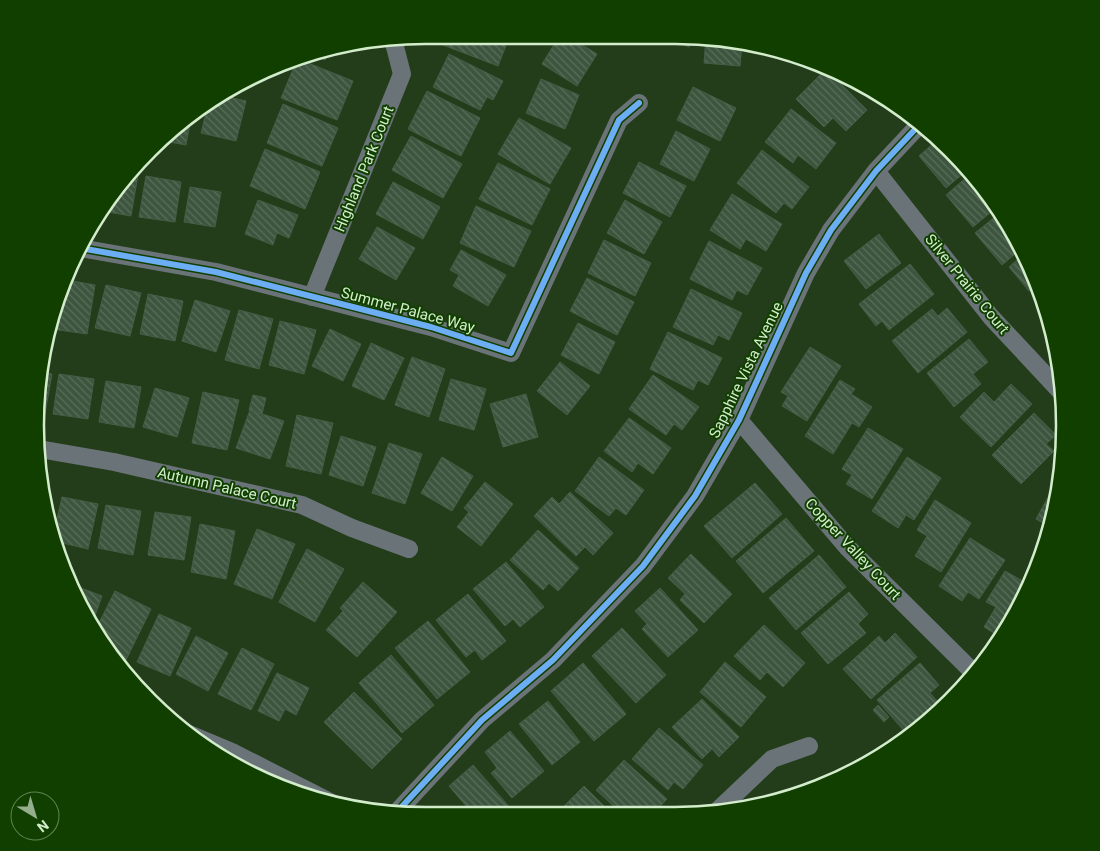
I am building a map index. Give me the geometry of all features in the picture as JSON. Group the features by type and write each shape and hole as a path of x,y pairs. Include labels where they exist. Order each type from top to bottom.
{"street":[{"name":"Highland Park Court","path":"312,297 402,74 395,46"},
{"name":"Summer Palace Way","path":"87,249 216,272 432,326 511,353 618,120 639,103"},
{"name":"Sapphire Vista Avenue","path":"402,806 482,720 553,660 643,566 695,496 739,420 806,273 831,230 876,171 915,129"},
{"name":"Silver Prairie Court","path":"876,171 991,317 1054,384"},
{"name":"Copper Valley Court","path":"739,420 847,547 969,668"},
{"name":"Autumn Palace Court","path":"45,450 114,462 302,505 352,528 409,549"},
{"path":"725,804 772,759 809,746"},
{"path":"220,747 294,784"}],"building":[{"path":"443,44 507,44 498,66"},
{"path":"554,44 581,44 597,54 577,86 542,64"},
{"path":"705,46 741,50 740,66 704,63"},
{"path":"449,54 503,81 493,100 487,97 480,110 433,87"},
{"path":"307,63 353,81 337,120 281,98 294,67"},
{"path":"822,73 838,80 867,110 846,131 833,118 824,127 796,99"},
{"path":"541,79 579,95 565,129 526,113"},
{"path":"693,87 736,108 720,141 677,120"},
{"path":"427,91 480,118 461,156 408,129"},
{"path":"231,97 246,101 236,141 201,133 206,113 213,108"},
{"path":"283,104 338,128 322,166 267,143"},
{"path":"791,109 836,143 816,169 798,155 793,163 765,142"},
{"path":"519,118 571,148 550,184 498,154"},
{"path":"190,126 186,145 170,142"},
{"path":"676,131 710,149 694,181 660,164"},
{"path":"411,136 462,164 443,198 392,170"},
{"path":"932,144 962,174 946,188 919,156"},
{"path":"265,149 320,172 305,209 250,186"},
{"path":"762,150 809,187 792,209 784,203 776,213 737,183"},
{"path":"639,162 686,186 670,217 623,193"},
{"path":"498,163 550,189 532,225 479,199"},
{"path":"138,175 131,216 109,212"},
{"path":"146,176 181,182 175,222 139,217"},
{"path":"965,178 991,212 973,227 946,195"},
{"path":"393,182 440,207 423,239 376,214"},
{"path":"190,187 221,192 215,227 184,222"},
{"path":"732,194 782,224 766,251 746,239 740,249 710,230"},
{"path":"258,200 298,215 289,238 277,233 273,245 245,234"},
{"path":"625,200 662,222 644,254 607,233"},
{"path":"476,206 531,231 514,267 460,243"},
{"path":"995,217 1015,254 1002,265 975,233"},
{"path":"377,227 415,248 396,280 359,259"},
{"path":"879,234 901,263 866,289 844,261"},
{"path":"604,240 651,263 635,296 588,273"},
{"path":"709,241 762,268 747,295 737,290 732,300 690,279"},
{"path":"461,250 506,275 488,306 453,286 459,275 450,270"},
{"path":"1018,259 1031,289 1029,291 1009,267"},
{"path":"910,264 934,294 889,330 882,321 876,326 859,304"},
{"path":"587,278 634,302 617,335 570,311"},
{"path":"72,281 95,285 87,334 56,330"},
{"path":"106,285 141,293 130,336 95,328"},
{"path":"691,289 742,313 729,340 718,335 713,345 673,327"},
{"path":"148,294 183,301 175,341 140,334"},
{"path":"195,300 230,311 216,352 182,341"},
{"path":"947,308 967,332 918,373 892,341 932,309 938,316"},
{"path":"239,310 273,319 259,369 225,360"},
{"path":"280,321 316,330 304,374 269,365"},
{"path":"578,323 615,342 599,374 561,355"},
{"path":"330,329 361,344 343,381 312,366"},
{"path":"668,332 722,358 708,385 698,380 693,390 650,369"},
{"path":"969,339 988,362 973,374 981,384 954,407 927,373"},
{"path":"371,343 404,358 384,400 352,386"},
{"path":"810,347 841,366 807,421 782,406 788,396 781,392"},
{"path":"412,357 445,369 429,417 395,405"},
{"path":"560,362 590,386 567,415 537,391"},
{"path":"47,373 52,374 45,414 45,401"},
{"path":"59,374 94,379 88,419 53,414"},
{"path":"653,375 699,407 682,430 674,424 666,435 629,409"},
{"path":"451,379 486,389 474,430 439,420"},
{"path":"840,380 855,389 851,394 872,407 859,427 852,423 833,454 805,436"},
{"path":"106,381 141,387 134,428 99,422"},
{"path":"1011,384 1032,404 991,447 960,417 984,392 994,402"},
{"path":"155,388 189,398 177,437 143,427"},
{"path":"203,392 239,400 227,450 192,443"},
{"path":"526,394 538,437 503,447 490,404"},
{"path":"253,395 266,398 262,414 249,410"},
{"path":"250,410 284,421 270,459 236,448"},
{"path":"1034,413 1056,435 1046,444 1054,451 1021,484 992,455"},
{"path":"297,415 333,423 321,474 286,466"},
{"path":"629,418 671,448 653,474 638,463 632,472 604,451"},
{"path":"868,428 903,449 872,499 846,484 852,475 842,469"},
{"path":"341,436 376,447 363,486 329,475"},
{"path":"389,443 422,454 405,504 372,493"},
{"path":"442,457 473,476 452,511 421,493"},
{"path":"599,457 644,490 626,515 616,508 609,516 575,491"},
{"path":"907,457 941,478 914,520 906,515 898,528 872,511"},
{"path":"485,482 513,504 481,546 457,527 469,512 464,508"},
{"path":"755,483 782,514 732,558 704,526"},
{"path":"570,492 613,533 593,555 585,547 576,556 534,516 552,497 559,504"},
{"path":"1050,494 1043,523 1036,519"},
{"path":"62,497 98,504 88,549 63,543 56,522"},
{"path":"935,500 971,523 941,572 915,556 927,536 917,530"},
{"path":"106,505 141,511 133,555 98,548"},
{"path":"155,512 191,517 184,560 148,555"},
{"path":"786,518 814,551 763,593 736,561"},
{"path":"200,524 235,531 226,579 191,572"},
{"path":"257,529 295,544 272,599 234,584"},
{"path":"538,530 579,568 558,591 549,583 543,590 510,560"},
{"path":"970,538 1005,560 979,599 968,592 962,601 939,586"},
{"path":"307,549 344,569 315,622 279,602"},
{"path":"691,554 732,594 704,623 680,600 685,594 668,578"},
{"path":"819,555 846,587 796,630 769,598"},
{"path":"506,562 544,607 520,627 513,619 505,626 473,589"},
{"path":"1005,571 1023,581 995,634 984,627 996,607 986,602"},
{"path":"363,582 397,612 357,657 326,630 343,611 340,608"},
{"path":"80,588 102,596 95,616"},
{"path":"660,588 698,630 668,657 642,629 647,624 635,611"},
{"path":"115,591 151,609 126,660 108,638 99,623"},
{"path":"849,592 868,614 858,624 866,633 828,664 801,633"},
{"path":"468,594 506,641 482,660 475,650 466,657 436,620"},
{"path":"159,614 191,628 170,676 137,662"},
{"path":"428,621 470,672 437,699 395,648"},
{"path":"764,625 805,663 783,687 767,672 760,680 734,656"},
{"path":"622,628 666,675 636,703 592,656"},
{"path":"895,633 917,657 871,699 843,669 879,636 885,643"},
{"path":"196,636 228,653 208,691 176,674"},
{"path":"242,648 274,664 251,710 218,694"},
{"path":"391,655 434,705 402,733 359,683"},
{"path":"725,662 766,697 741,727 700,692"},
{"path":"583,663 626,714 594,741 551,691"},
{"path":"920,663 939,685 930,693 938,701 904,730 877,700"},
{"path":"277,673 309,688 296,715 285,709 279,721 258,711"},
{"path":"354,692 402,739 372,769 324,722"},
{"path":"702,699 739,737 719,757 712,749 702,759 672,727"},
{"path":"548,701 580,742 552,765 519,724"},
{"path":"878,705 889,717 884,722 873,710"},
{"path":"659,728 703,765 683,789 674,782 668,790 632,759"},
{"path":"510,731 544,771 512,798 491,773 497,768 485,752"},
{"path":"624,760 667,799 660,807 614,807 596,790"},
{"path":"473,765 509,807 467,807 449,786"},
{"path":"584,786 605,807 563,807"}],"cycle path":[{"path":"87,249 216,272 431,327 511,353 619,120 639,103"},
{"path":"402,806 482,720 553,660 643,566 695,496 739,420 806,273 831,230 876,171 915,129"}]}
